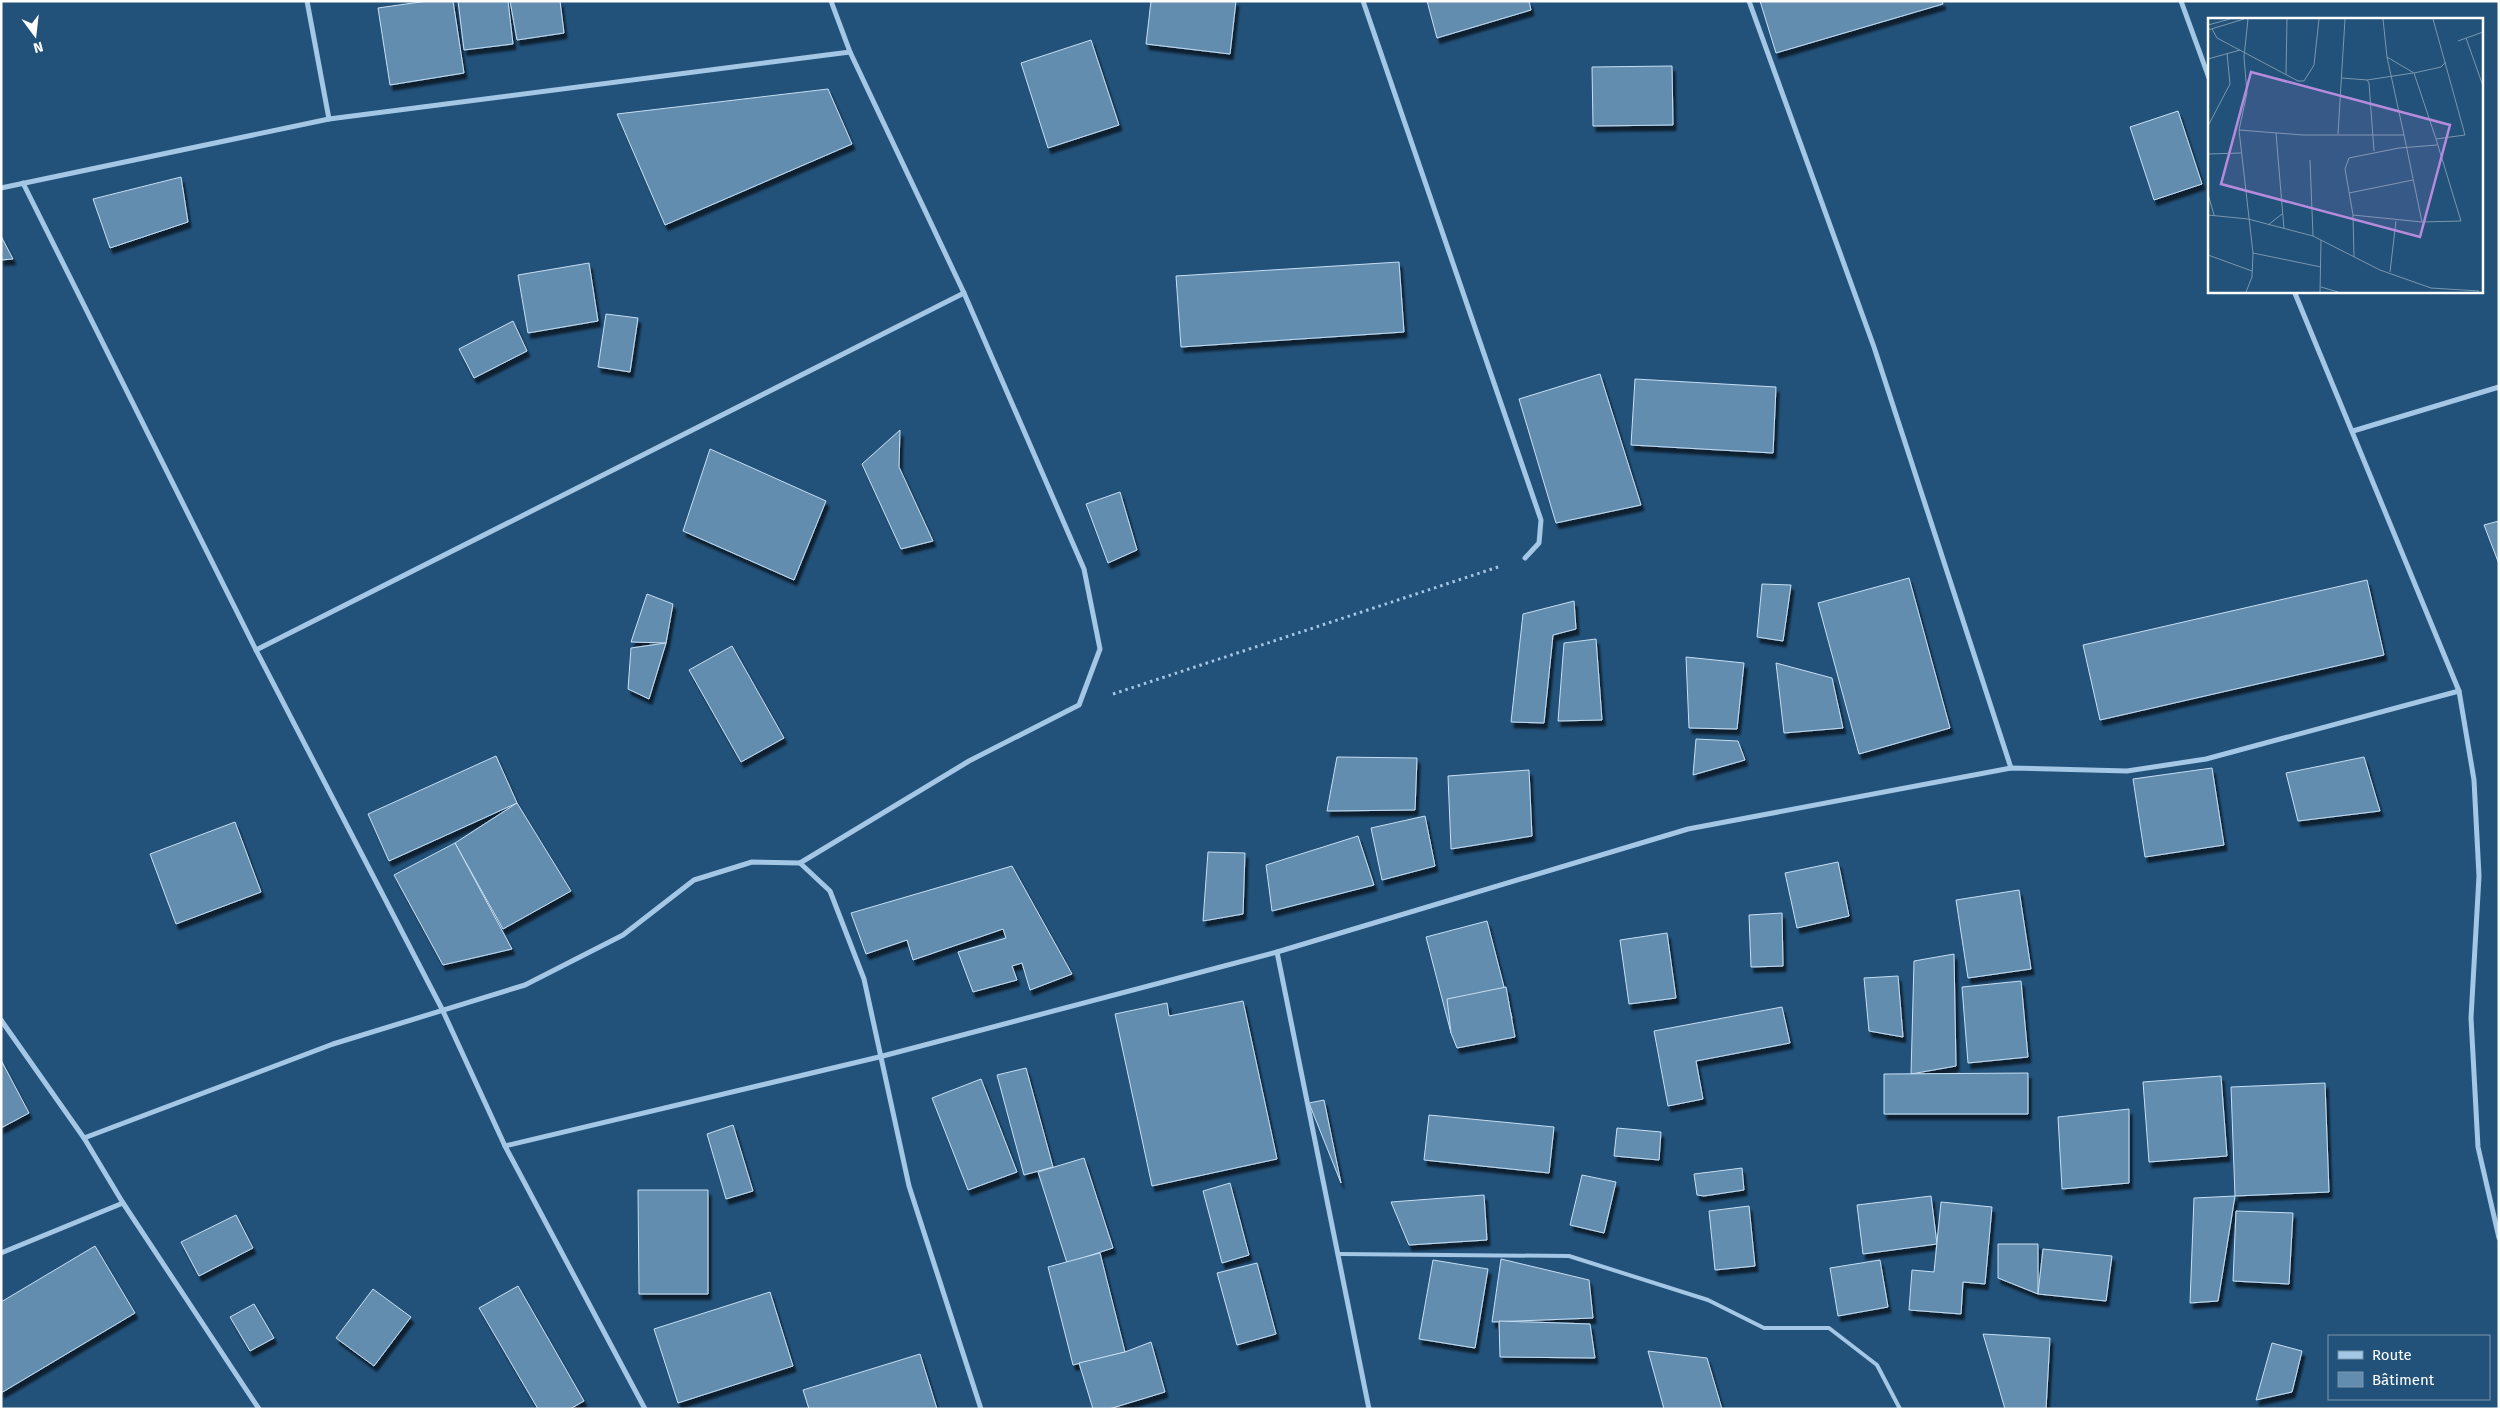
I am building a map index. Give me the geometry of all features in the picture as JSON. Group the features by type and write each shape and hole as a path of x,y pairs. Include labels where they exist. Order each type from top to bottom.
{"street":[{"path":"307,1 329,119"},
{"path":"84,1138 333,1044 525,984 623,935 694,880 752,862 800,864 969,761 1079,705 1100,650 1084,569 964,293 850,52 831,1"},
{"path":"1363,1 1541,520 1539,543 1525,558"},
{"path":"1749,1 1874,348 2011,768"},
{"path":"2181,1 2208,75"},
{"path":"1,188 329,119 850,52"},
{"path":"23,183 256,650 442,1009 505,1146 645,1409"},
{"path":"2294,292 2459,691 2474,780 2478,867 2471,1018 2478,1148 2499,1238"},
{"path":"256,650 964,293"},
{"path":"2352,431 2499,386"},
{"path":"505,1146 879,1058 1277,952 1688,829 2011,768 2127,771 2206,758 2459,691"},
{"path":"800,864 830,891 864,979 879,1058 909,1186 981,1409"},
{"path":"1277,952 1369,1409"},
{"path":"1,1020 84,1138 123,1203 260,1409"},
{"path":"1,1253 123,1203"}],"lane":[{"path":"1339,1254 1569,1256 1708,1300 1764,1328 1829,1328 1877,1365 1900,1409"}],"path":[{"path":"1079,705 1525,558"}],"building":[{"path":"427,1 453,1 464,73 390,85 378,8"},
{"path":"458,1 508,1 513,44 464,50"},
{"path":"510,1 560,1 564,33 517,40"},
{"path":"1151,1 1236,1 1230,54 1146,44"},
{"path":"1427,1 1529,1 1531,10 1437,38"},
{"path":"1760,1 1942,1 1943,4 1776,53"},
{"path":"1091,40 1119,125 1048,148 1021,63"},
{"path":"1672,66 1673,125 1593,126 1592,67"},
{"path":"828,89 852,144 665,225 617,114"},
{"path":"2178,111 2202,184 2154,200 2130,127"},
{"path":"181,177 188,222 110,248 93,199"},
{"path":"1,236 13,259 1,260"},
{"path":"1399,262 1404,332 1181,347 1176,276"},
{"path":"589,263 598,321 528,333 518,275"},
{"path":"606,314 638,318 630,372 598,367"},
{"path":"513,321 527,351 474,378 459,349"},
{"path":"1600,374 1641,505 1556,523 1519,399"},
{"path":"1635,379 1776,387 1773,453 1631,445"},
{"path":"900,430 899,467 933,541 901,549 862,464"},
{"path":"710,449 826,501 794,580 683,531"},
{"path":"1120,492 1137,550 1108,563 1086,504"},
{"path":"2499,521 2499,564 2484,525"},
{"path":"1909,578 1950,728 1859,754 1818,603"},
{"path":"2367,580 2384,655 2100,720 2083,645"},
{"path":"1762,584 1791,585 1783,641 1757,637"},
{"path":"647,594 673,604 666,643 631,642"},
{"path":"1574,601 1576,629 1553,635 1544,723 1511,722 1523,614"},
{"path":"1596,639 1602,720 1558,721 1564,643"},
{"path":"666,643 649,699 628,689 631,648"},
{"path":"732,646 784,738 741,762 689,670"},
{"path":"1686,657 1744,663 1737,729 1689,728"},
{"path":"1776,663 1832,678 1843,728 1784,733"},
{"path":"1696,739 1738,741 1745,760 1693,775"},
{"path":"496,756 517,803 389,861 368,814"},
{"path":"1337,757 1417,758 1415,810 1327,811"},
{"path":"2364,757 2380,811 2298,821 2286,773"},
{"path":"2212,768 2224,845 2145,857 2133,779"},
{"path":"1529,770 1532,836 1451,849 1448,776"},
{"path":"517,803 571,891 503,929 455,843"},
{"path":"1425,816 1435,866 1382,880 1371,828"},
{"path":"235,822 261,892 176,924 150,854"},
{"path":"1358,836 1374,885 1272,911 1266,865"},
{"path":"455,843 512,949 443,965 394,875"},
{"path":"1208,852 1245,853 1243,914 1203,921"},
{"path":"1838,862 1849,916 1797,928 1785,873"},
{"path":"1012,866 1072,974 1030,990 1022,963 1012,966 1017,980 973,992 958,952 1006,938 1003,929 913,960 907,940 866,954 851,913"},
{"path":"2019,890 2031,969 1968,978 1956,900"},
{"path":"1782,913 1783,966 1751,967 1749,915"},
{"path":"1487,921 1512,1018 1451,1033 1426,937"},
{"path":"1667,933 1676,998 1629,1004 1620,940"},
{"path":"1954,954 1956,1066 1911,1074 1914,961"},
{"path":"1898,976 1903,1037 1869,1031 1864,978"},
{"path":"2021,981 2028,1057 1968,1063 1962,987"},
{"path":"1506,987 1515,1037 1457,1048 1451,1033 1447,999"},
{"path":"1243,1001 1277,1159 1152,1186 1115,1014 1167,1003 1169,1016"},
{"path":"1782,1007 1790,1043 1696,1061 1703,1099 1668,1106 1654,1031"},
{"path":"1,1060 29,1113 1,1128"},
{"path":"1026,1068 1053,1167 1024,1175 997,1075"},
{"path":"2028,1073 2028,1114 1884,1114 1884,1074"},
{"path":"2221,1076 2227,1156 2149,1162 2143,1082"},
{"path":"981,1079 1017,1172 968,1190 932,1098"},
{"path":"2325,1083 2329,1192 2235,1196 2231,1087"},
{"path":"1324,1100 1341,1183 1309,1103"},
{"path":"2129,1109 2129,1183 2062,1189 2058,1117"},
{"path":"1429,1115 1554,1127 1549,1173 1424,1160"},
{"path":"733,1125 753,1191 726,1199 707,1134"},
{"path":"1617,1128 1661,1132 1659,1160 1614,1156"},
{"path":"1084,1158 1113,1248 1067,1263 1038,1172"},
{"path":"1742,1168 1744,1190 1704,1196 1697,1195 1694,1174"},
{"path":"1582,1175 1616,1182 1604,1233 1570,1225"},
{"path":"1230,1183 1249,1255 1222,1263 1203,1191"},
{"path":"638,1190 708,1190 708,1294 639,1294"},
{"path":"1484,1195 1487,1240 1409,1245 1391,1202"},
{"path":"1931,1196 1937,1244 1863,1254 1857,1205"},
{"path":"2235,1196 2218,1301 2190,1303 2194,1198"},
{"path":"1941,1202 1992,1207 1985,1284 1963,1282 1961,1314 1909,1310 1912,1270 1934,1272"},
{"path":"1749,1206 1755,1266 1715,1270 1709,1211"},
{"path":"2236,1211 2293,1213 2289,1284 2233,1281"},
{"path":"236,1215 253,1248 199,1276 181,1242"},
{"path":"1998,1244 2038,1244 2038,1294 1998,1278"},
{"path":"95,1246 135,1313 1,1393 1,1302"},
{"path":"2043,1249 2112,1256 2106,1301 2038,1294"},
{"path":"1100,1253 1125,1352 1073,1365 1048,1267"},
{"path":"1501,1259 1589,1280 1593,1318 1492,1322"},
{"path":"1433,1260 1488,1269 1475,1348 1419,1339"},
{"path":"1880,1260 1888,1307 1838,1316 1830,1268"},
{"path":"1257,1263 1276,1334 1237,1345 1217,1273"},
{"path":"518,1286 584,1401 570,1409 538,1409 479,1308"},
{"path":"373,1289 411,1317 374,1366 336,1338"},
{"path":"770,1292 793,1366 678,1403 654,1329"},
{"path":"254,1304 274,1338 250,1351 230,1317"},
{"path":"1499,1321 1590,1324 1595,1358 1500,1357"},
{"path":"1983,1334 2050,1338 2046,1409 2005,1409"},
{"path":"1151,1342 1165,1392 1109,1409 1093,1409 1079,1363 1125,1352"},
{"path":"2272,1343 2302,1351 2292,1392 2256,1400"},
{"path":"1648,1351 1707,1358 1722,1409 1664,1409"},
{"path":"920,1354 937,1409 809,1409 803,1390"}]}
